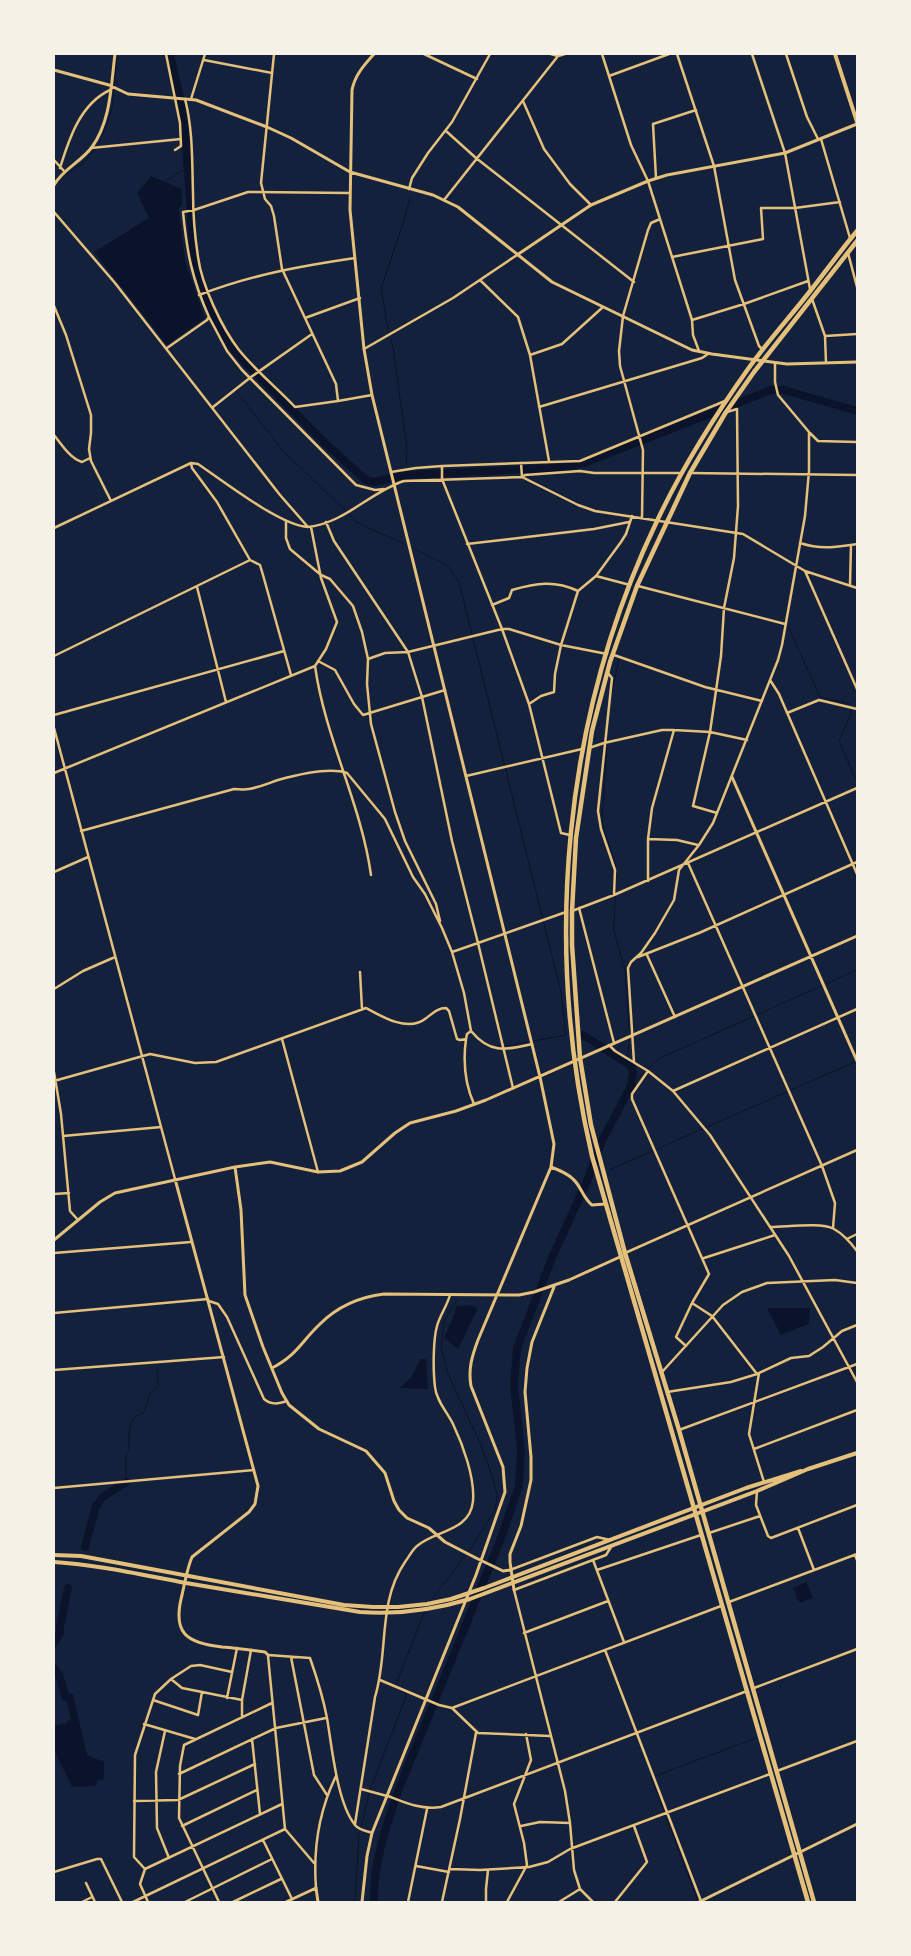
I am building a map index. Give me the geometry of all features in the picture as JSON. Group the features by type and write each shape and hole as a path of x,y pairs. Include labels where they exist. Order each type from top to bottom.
{"highway":[{"path":"725,1604 708,1533 625,1253 591,1125 580,1058 572,945 576,838 588,725 607,654 630,584 657,520 682,473 755,359 857,231"},
{"path":"814,1902 725,1604 702,1535 620,1258 592,1156 574,1062 568,1008 565,913 570,834 586,748 607,672 637,586 666,521 690,474 726,412 762,361 857,241"},
{"path":"774,1772 794,1855 808,1902"}],"main road":[{"path":"835,54 857,123"},
{"path":"54,1555 81,1556 344,1605 373,1607 409,1606 451,1599 764,1482 857,1453"},
{"path":"54,1562 141,1573 374,1613 413,1612 455,1603 702,1512 808,1469"}],"street":[{"path":"54,185 64,171 91,148 103,125 108,109 114,54"},
{"path":"166,54 180,123 181,146 175,150"},
{"path":"191,99 206,54"},
{"path":"274,54 275,63 272,73 261,183 274,216 282,270 336,384 338,401"},
{"path":"362,1902 367,1856 372,1833 406,1752 425,1699 481,1560 505,1492 506,1480 503,1467 471,1386 470,1370 472,1355 551,1167 554,1144 532,1044 390,474 372,395 364,349 350,193 352,90 354,80 359,71 374,54"},
{"path":"424,54 476,79"},
{"path":"409,189 412,178 446,131 490,54"},
{"path":"551,54 558,56 565,54"},
{"path":"602,54 631,145 648,181 692,320 693,335 699,352"},
{"path":"609,76 669,54"},
{"path":"677,54 714,166 735,280 759,346 763,350"},
{"path":"752,54 785,153 811,290"},
{"path":"786,54 807,116 820,139 850,239"},
{"path":"444,200 558,56"},
{"path":"204,60 272,73"},
{"path":"54,70 111,86 128,94 191,99 267,127 291,138 350,172 444,200 458,207 552,282 657,334 699,352 801,365 857,362"},
{"path":"60,168 74,127 98,97 110,90"},
{"path":"184,99 190,119 192,137 193,210 198,257 208,292 229,335 251,364 295,407 372,395"},
{"path":"523,101 544,149 570,184 591,205"},
{"path":"656,178 653,124 696,110"},
{"path":"364,349 480,280 591,205 656,178 785,153 857,123"},
{"path":"446,131 476,158 634,282"},
{"path":"91,148 181,139"},
{"path":"54,160 64,171"},
{"path":"350,193 248,192 193,210 184,211 185,244 200,295 227,352 242,370 356,485 375,490 387,488"},
{"path":"672,257 763,239 761,208 795,208 840,202"},
{"path":"54,212 167,348 280,495 310,527 320,575 337,622 326,649 315,666 54,773"},
{"path":"642,518 642,445 620,366 619,350 623,316 648,230 651,223 660,219"},
{"path":"848,252 857,287"},
{"path":"200,295 244,279 282,270 355,258"},
{"path":"480,280 518,317 530,355 549,461"},
{"path":"692,320 808,281"},
{"path":"305,318 360,298"},
{"path":"812,298 825,336 826,363"},
{"path":"54,306 66,335 91,415 90,457 110,501"},
{"path":"530,355 562,344 604,307"},
{"path":"167,348 209,317"},
{"path":"213,407 251,377 312,334"},
{"path":"825,336 857,334"},
{"path":"539,407 702,358 708,354"},
{"path":"775,363 775,385 777,392 783,402 818,441 857,442"},
{"path":"390,474 416,468 580,461 726,402"},
{"path":"717,813 693,806 710,732 721,656 724,608 737,533 737,408 726,412"},
{"path":"634,1062 628,968 655,933 674,900 678,870 699,845 717,813 747,740 782,645 805,516 809,432"},
{"path":"54,435 78,461 82,462 90,457"},
{"path":"54,528 191,462 198,464 286,521 295,525 310,527 344,516 393,484 409,480 522,476 580,471 642,474 682,473"},
{"path":"191,462 192,468 217,502 250,560 260,565 291,675"},
{"path":"521,465 522,476"},
{"path":"442,468 442,478 502,629 529,704 561,833 570,834"},
{"path":"690,474 857,475"},
{"path":"522,476 578,505 595,510 737,533 752,538 805,571 857,588"},
{"path":"529,704 540,696 554,692 555,674 561,645 578,591 596,576 626,534 632,516"},
{"path":"286,521 286,538 290,548 320,575 330,580 353,606 362,632 368,659 367,684 372,713 371,724 405,841 436,904 442,928"},
{"path":"326,522 334,541 408,652 422,697 452,841 513,1088"},
{"path":"467,544 594,529 630,522"},
{"path":"800,543 819,548 857,544"},
{"path":"850,586 851,545"},
{"path":"54,656 250,560"},
{"path":"805,571 857,689"},
{"path":"596,576 630,584"},
{"path":"492,605 509,598 512,590 532,584 559,584 578,591"},
{"path":"196,586 226,702"},
{"path":"637,586 786,624"},
{"path":"368,659 385,653 408,652 502,629 516,631 561,645 607,654"},
{"path":"54,715 284,651"},
{"path":"613,654 656,671 762,701"},
{"path":"318,661 335,670 354,704 363,715 445,690"},
{"path":"315,666 323,706 357,812 371,875"},
{"path":"607,672 612,678 598,811 601,829 615,870 615,895"},
{"path":"770,680 787,713 857,874"},
{"path":"787,713 819,700 857,708"},
{"path":"54,728 258,1486 255,1504 249,1512 192,1558 186,1576 178,1616 184,1633 198,1644 265,1652 268,1655 310,1658 320,1688 337,1775 350,1818 356,1827 372,1833"},
{"path":"466,776 662,730 710,732 747,740"},
{"path":"648,881 648,839 652,808 674,730"},
{"path":"81,831 234,789 248,790 280,779 331,770 347,773 385,819 413,877 425,894 442,928 452,952 464,993 471,1031 483,1044 490,1048 503,1049 532,1044"},
{"path":"732,777 857,1060"},
{"path":"452,952 615,895 857,788"},
{"path":"648,839 677,840 699,845"},
{"path":"54,872 88,857"},
{"path":"636,958 648,955 857,862"},
{"path":"688,863 822,1166 835,1203 833,1228"},
{"path":"579,908 614,1043"},
{"path":"54,1240 100,1202 115,1194 175,1179 252,1163 270,1162 318,1172 334,1172 353,1167 366,1160 395,1133 410,1123 474,1105 857,936"},
{"path":"648,955 675,1017"},
{"path":"54,989 83,971 115,957"},
{"path":"360,972 362,1010"},
{"path":"55,1081 141,1055 158,1054 195,1063 212,1063 366,1008 389,1019 412,1024 421,1022 440,1008 446,1008 449,1011 457,1039 466,1039"},
{"path":"672,1090 857,1009"},
{"path":"471,1031 467,1034 464,1057 468,1090 474,1105"},
{"path":"282,1039 318,1172"},
{"path":"609,1045 648,1071 672,1090 706,1130 771,1227 803,1281 857,1382"},
{"path":"648,1071 632,1094 632,1099 704,1258 709,1274 692,1303 676,1337 686,1346"},
{"path":"54,1072 71,1213 78,1220"},
{"path":"63,1136 161,1127"},
{"path":"272,1368 288,1359 330,1314 351,1301 384,1294 519,1295 552,1287 857,1150"},
{"path":"235,1167 241,1210 244,1295 251,1317 286,1401 298,1414 319,1429 366,1451 385,1473 399,1510 407,1518 429,1528 445,1542 502,1571 510,1570 597,1537 611,1540"},
{"path":"551,1167 562,1171 574,1179 586,1201 592,1205 605,1204"},
{"path":"54,1194 69,1192"},
{"path":"771,1227 824,1226 833,1228 847,1239 857,1251"},
{"path":"847,1239 857,1234"},
{"path":"704,1258 775,1235"},
{"path":"54,1253 191,1242"},
{"path":"661,1372 712,1316 731,1298 742,1292 767,1283 834,1280 857,1283"},
{"path":"552,1287 535,1334 527,1368 525,1392 531,1457 530,1480 521,1526 510,1554 510,1570 565,1791 574,1870 580,1889 593,1902"},
{"path":"355,1824 375,1697 380,1680 386,1610 394,1582 417,1546 452,1530 465,1519 473,1499 467,1458 435,1388 435,1335 437,1324 448,1305 450,1295"},
{"path":"54,1313 208,1300 218,1304 227,1317 264,1399 269,1403 275,1404 286,1401"},
{"path":"692,1303 712,1316 758,1373 749,1434 764,1482"},
{"path":"667,1392 731,1382 758,1373 790,1358 809,1356 842,1331 857,1325"},
{"path":"54,1370 224,1357"},
{"path":"679,1430 857,1364"},
{"path":"754,1449 857,1410"},
{"path":"54,1488 254,1470"},
{"path":"757,1491 756,1505 768,1536 771,1538 857,1505"},
{"path":"708,1533 760,1516"},
{"path":"798,1528 814,1570"},
{"path":"597,1570 702,1535"},
{"path":"514,1590 606,1555 613,1545"},
{"path":"452,1708 856,1554 857,1560"},
{"path":"593,1560 624,1642"},
{"path":"524,1632 608,1601"},
{"path":"227,1698 237,1648"},
{"path":"361,1789 418,1807 427,1809 441,1807 857,1649"},
{"path":"242,1717 242,1700 251,1650"},
{"path":"605,1650 701,1902 857,1824"},
{"path":"268,1655 285,1829 314,1863"},
{"path":"291,1657 314,1775 327,1795"},
{"path":"145,1869 134,1857 135,1755 157,1690 185,1669 197,1666 232,1672"},
{"path":"171,1679 182,1688 242,1700"},
{"path":"380,1680 439,1705 452,1708 476,1733 550,1736"},
{"path":"153,1700 198,1715 202,1692"},
{"path":"184,1745 272,1703"},
{"path":"179,1774 276,1728 327,1718"},
{"path":"144,1724 194,1739"},
{"path":"165,1731 157,1764 156,1801 158,1833 169,1858"},
{"path":"442,1902 450,1870 476,1733"},
{"path":"507,1902 526,1867 521,1826 514,1804 531,1760 526,1734"},
{"path":"186,1737 179,1774 179,1814 182,1826 219,1902"},
{"path":"252,1739 260,1814"},
{"path":"416,1865 450,1870 488,1870 544,1864 572,1849 857,1741"},
{"path":"134,1800 178,1800 255,1764"},
{"path":"318,1902 314,1863 316,1844 327,1795 337,1775"},
{"path":"182,1826 257,1790"},
{"path":"148,1902 140,1884 145,1869 282,1804"},
{"path":"408,1902 427,1809"},
{"path":"521,1826 540,1822 570,1823"},
{"path":"615,1902 647,1862 634,1826"},
{"path":"133,1902 285,1829"},
{"path":"263,1840 292,1900"},
{"path":"54,1872 101,1859 122,1902"},
{"path":"185,1902 272,1860"},
{"path":"142,1865 150,1866"},
{"path":"486,1902 488,1870"},
{"path":"234,1902 281,1880"},
{"path":"86,1883 95,1902"},
{"path":"286,1902 316,1888"},
{"path":"559,1902 580,1889"},
{"path":"82,1902 92,1897"}],"water":[{"path":"151,176 182,189 182,205 179,208 185,261 205,318 167,345 94,252 149,218 137,193"},
{"path":"470,1305 477,1307 477,1310 458,1349 444,1338 456,1306"},
{"path":"767,1308 810,1308 809,1324 781,1335"},
{"path":"420,1359 426,1359 428,1389 399,1388 411,1378"},
{"path":"806,1582 813,1598 799,1603 793,1588"},
{"path":"69,1694 73,1694 87,1755 104,1762 104,1778 102,1781 99,1779 96,1786 72,1787 54,1750 54,1726 71,1720 66,1698"}],"waterway":[{"path":"98,146 112,109 117,54"},
{"path":"170,54 184,116 194,258 211,311 230,345 245,362 324,442 366,480 374,482 406,475 569,467 584,463 771,390 784,390 857,411"},
{"path":"64,175 81,165 95,149"},
{"path":"166,182 174,175 188,169"},
{"path":"388,330 381,288 404,221 410,197"},
{"path":"391,339 407,449 406,465"},
{"path":"236,391 284,452 346,511"},
{"path":"350,515 356,522 404,544"},
{"path":"413,548 448,566 459,582 561,992 566,1035 506,1046"},
{"path":"788,626 820,697 850,704"},
{"path":"611,697 619,659"},
{"path":"851,709 851,714 839,741 857,782"},
{"path":"607,744 602,822 616,868"},
{"path":"616,872 614,931 625,970 629,1030"},
{"path":"631,1086 658,1059 857,970"},
{"path":"374,1902 378,1860 398,1791 500,1541 519,1486 521,1449 514,1385 517,1348 552,1258 587,1181 602,1141 631,1086 633,1073 631,1066 583,1035"},
{"path":"627,1063 629,1044"},
{"path":"609,1170 857,1061"},
{"path":"457,1300 444,1321 441,1347 448,1374 480,1443 493,1478 497,1496 495,1510 469,1551"},
{"path":"126,1477 126,1456 129,1449 131,1422 135,1417 144,1412 150,1393 158,1386 157,1367"},
{"path":"85,1547 96,1506 103,1497 126,1482"},
{"path":"429,1603 465,1556"},
{"path":"54,1643 60,1633 68,1588"},
{"path":"361,1827 370,1790 407,1694 396,1688 396,1684 425,1611"},
{"path":"743,1645 768,1734"},
{"path":"54,1668 59,1675 66,1698"},
{"path":"655,1776 756,1738"},
{"path":"651,1777 697,1899"},
{"path":"355,1902 359,1832"}]}
